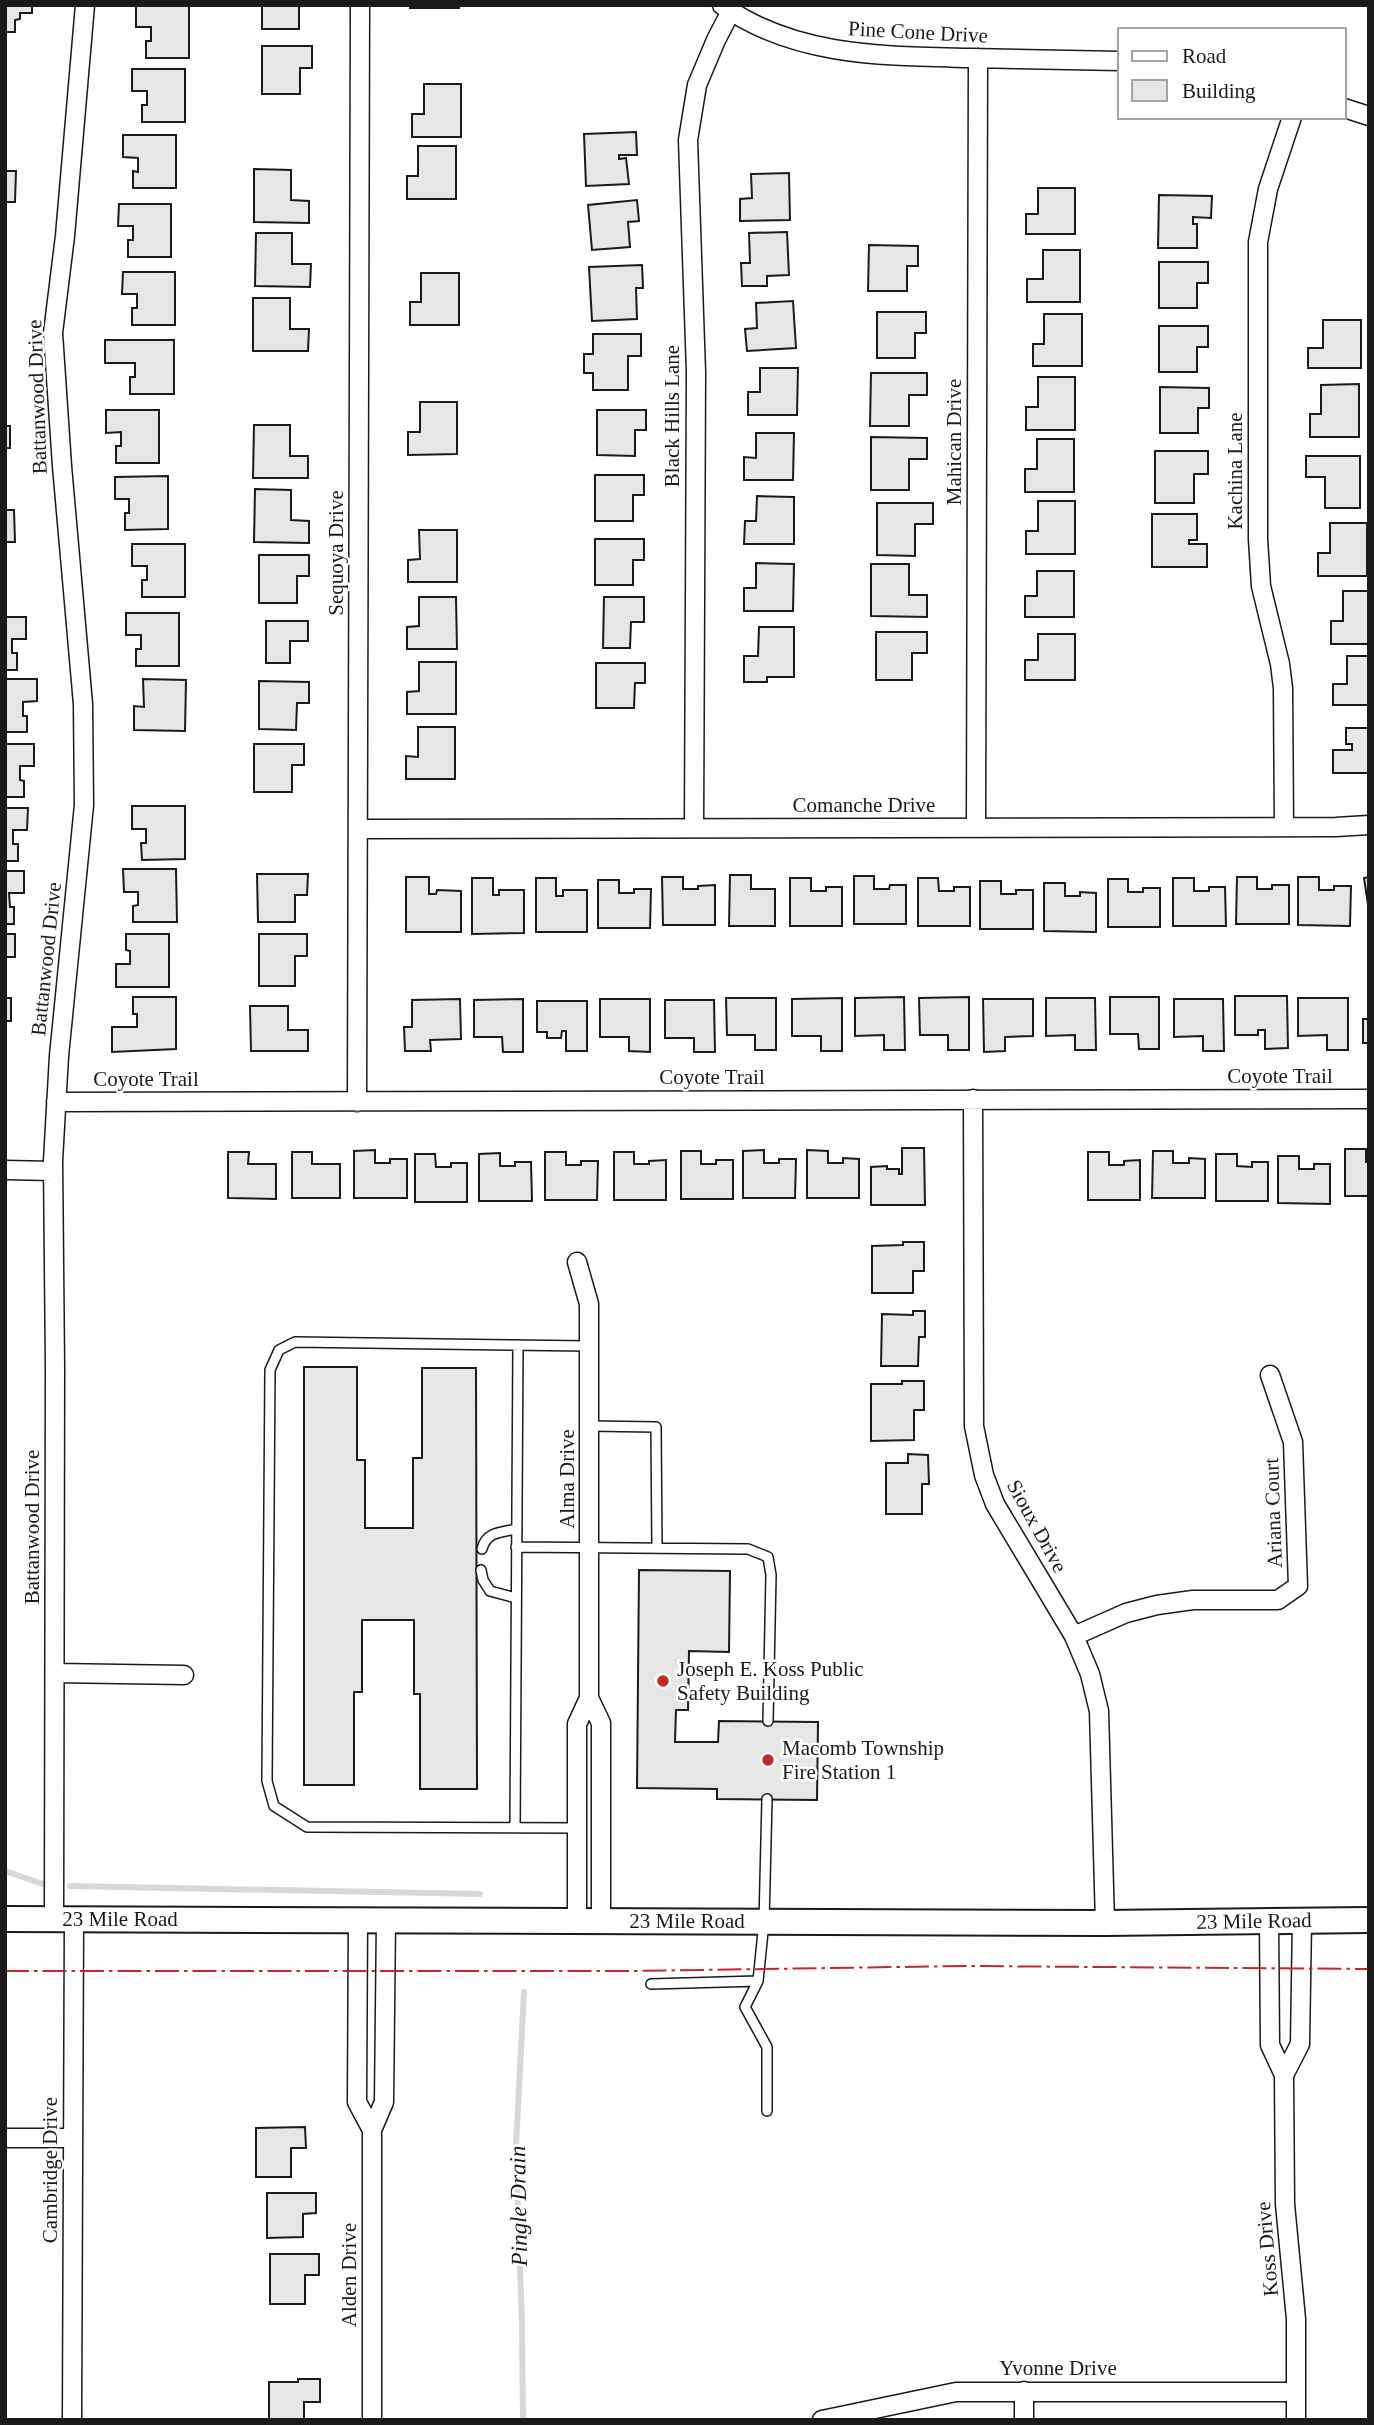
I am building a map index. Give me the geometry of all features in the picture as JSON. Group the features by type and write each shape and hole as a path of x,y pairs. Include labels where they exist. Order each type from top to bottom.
{"main road":[{"name":"23 Mile Road","path":"5,1919 1105,1923 1369,1920"}],"street":[{"name":"Battanwood Drive","path":"64,1919 55,1673 53,1171 59,1056 84,805 83,704 53,333 65,236 85,5"},
{"name":"Sequoya Drive","path":"357,1102 360,5"},
{"name":"Pine Cone Drive","path":"726,8 760,26 799,41 835,50 881,56 1118,61"},
{"name":"Black Hills Lane","path":"694,828 695,372 688,140 698,85 726,8"},
{"name":"Mahican Drive","path":"976,827 978,58"},
{"path":"1346,109 1369,116"},
{"name":"Kachina Lane","path":"1284,827 1283,688 1280,664 1261,586 1258,552 1258,242 1268,190 1291,119"},
{"name":"Comanche Drive","path":"359,829 1369,825"},
{"name":"Sioux Drive","path":"973,1099 974,1426 984,1475 995,1504 1074,1636 1090,1674 1099,1711 1105,1923"},
{"name":"Coyote Trail","path":"56,1102 1369,1099"},
{"path":"5,1170 53,1171"},
{"name":"Alma Drive","path":"577,1262 589,1304 589,1698 577,1724 577,1822 589,1921"},
{"name":"Ariana Court","path":"1074,1636 1126,1612 1157,1605 1193,1600 1278,1600 1298,1586 1293,1442 1270,1375"},
{"path":"55,1673 184,1675"},
{"name":"Alma Drive","path":"589,1698 601,1723 601,1817 589,1921"},
{"name":"Cambridge Drive","path":"64,1919 73,2138 72,2420"},
{"name":"Alden Drive","path":"358,1919 357,2102 372,2130"},
{"name":"Alden Drive","path":"372,2420 372,2130 384,2102 386,1919"},
{"name":"Koss Drive","path":"1284,2075 1300,2044 1302,1920"},
{"name":"Koss Drive","path":"1269,1921 1270,2045 1284,2075 1284,2204 1296,2319 1296,2420"},
{"path":"5,2138 73,2138"},
{"path":"1024,2391 1024,2420"},
{"name":"Yvonne Drive","path":"822,2420 956,2392 1296,2392"}],"lane":[{"path":"589,1346 295,1342 279,1350 270,1370 267,1781 274,1806 307,1828 515,1828 601,1817"},
{"path":"515,1828 518,1345"},
{"path":"589,1426 656,1427 657,1548"},
{"path":"482,1549 484,1541 494,1533 517,1529"},
{"path":"516,1547 748,1549 768,1557 771,1575 768,1721"},
{"path":"481,1570 483,1580 490,1591 516,1598"},
{"path":"767,1800 764,1922 758,1981 745,2007 767,2047 767,2111"},
{"path":"651,1984 758,1981"}],"building":[{"path":"5,5 32,5 32,13 20,13 20,19 15,20 15,32 5,32"},
{"path":"136,5 189,5 189,58 146,58 146,41 151,41 151,27 136,27"},
{"path":"262,5 299,5 299,29 262,29"},
{"path":"410,5 459,5 459,8 410,8"},
{"path":"262,46 312,46 312,68 300,68 300,94 262,94"},
{"path":"132,69 185,69 185,122 142,122 142,105 147,105 147,91 132,91"},
{"path":"424,84 461,84 461,137 412,137 412,114 424,114"},
{"path":"636,132 637,155 619,155 619,159 626,158 629,184 586,186 584,134"},
{"path":"123,135 176,135 176,188 133,188 133,171 138,172 138,158 123,157"},
{"path":"418,146 456,146 456,199 407,199 407,176 418,176"},
{"path":"254,169 291,170 291,200 309,201 309,223 254,222"},
{"path":"5,171 16,171 15,202 5,202"},
{"path":"789,173 790,220 740,221 740,199 752,198 751,174"},
{"path":"1038,188 1075,188 1075,234 1026,234 1026,214 1038,214"},
{"path":"1159,195 1212,196 1211,218 1193,217 1193,224 1197,224 1197,248 1158,248"},
{"path":"637,200 639,221 628,222 630,247 592,250 588,205"},
{"path":"119,204 171,204 171,257 128,257 128,240 133,240 133,226 118,226"},
{"path":"787,232 789,275 767,276 767,286 742,286 741,263 750,263 749,233"},
{"path":"256,233 292,233 292,264 311,264 310,287 255,286"},
{"path":"869,245 918,246 918,266 907,266 907,291 868,291"},
{"path":"1043,250 1080,250 1080,302 1027,302 1027,279 1043,279"},
{"path":"1159,262 1208,262 1208,283 1197,283 1197,308 1159,308"},
{"path":"642,265 643,288 636,288 637,319 592,321 589,267"},
{"path":"123,272 175,272 175,325 132,325 132,308 137,308 137,294 122,294"},
{"path":"421,273 459,273 459,325 410,325 410,302 421,302"},
{"path":"253,298 290,298 290,329 309,329 308,351 253,351"},
{"path":"793,301 796,348 747,351 745,329 757,328 756,303"},
{"path":"877,312 926,312 926,333 915,333 915,358 877,358"},
{"path":"1044,314 1082,314 1082,366 1033,366 1033,344 1044,344"},
{"path":"1323,320 1361,320 1361,368 1308,368 1308,348 1323,348"},
{"path":"1159,326 1208,326 1208,347 1197,347 1197,372 1159,372"},
{"path":"593,334 641,334 641,356 628,356 628,390 593,390 593,373 584,373 584,354 593,354"},
{"path":"105,340 174,340 174,394 130,394 130,377 135,377 135,363 105,363"},
{"path":"760,368 798,368 797,415 748,415 748,392 760,392"},
{"path":"871,373 927,373 927,395 909,395 909,426 870,426"},
{"path":"1038,377 1075,377 1075,430 1026,430 1026,407 1038,407"},
{"path":"1359,384 1359,437 1310,437 1310,414 1321,414 1321,385"},
{"path":"1160,387 1209,388 1209,408 1198,408 1198,433 1160,433"},
{"path":"420,402 457,402 457,454 408,455 408,432 420,432"},
{"path":"106,410 159,410 159,463 116,463 116,446 121,446 121,432 106,433"},
{"path":"597,410 646,410 646,430 635,430 635,456 597,455"},
{"path":"254,425 290,425 290,456 308,456 308,478 253,478"},
{"path":"5,426 10,426 10,448 5,448"},
{"path":"756,433 794,433 793,480 744,480 744,457 756,458"},
{"path":"871,437 927,438 927,459 909,459 909,490 871,490"},
{"path":"1037,439 1074,439 1074,492 1025,492 1025,469 1037,469"},
{"path":"1155,451 1208,451 1208,474 1194,474 1194,503 1155,503"},
{"path":"1306,456 1360,456 1360,508 1325,508 1325,477 1306,477"},
{"path":"595,475 644,475 644,495 633,495 633,521 595,521"},
{"path":"168,476 168,529 125,530 125,513 129,513 129,499 115,499 115,477"},
{"path":"255,489 291,490 291,520 309,521 309,543 254,542"},
{"path":"757,496 794,497 794,544 744,544 745,521 756,521"},
{"path":"1038,501 1075,501 1075,554 1026,554 1026,531 1038,531"},
{"path":"877,503 933,503 933,524 915,524 915,556 877,555"},
{"path":"5,510 14,510 15,542 5,542"},
{"path":"1152,514 1197,514 1197,540 1189,540 1189,544 1207,544 1207,567 1152,567"},
{"path":"1330,523 1367,523 1367,576 1318,576 1318,553 1330,553"},
{"path":"419,530 457,530 457,582 408,582 408,560 420,559"},
{"path":"595,539 644,539 644,560 633,560 633,585 595,585"},
{"path":"132,544 185,544 185,597 142,597 142,580 147,580 147,566 132,566"},
{"path":"259,555 309,555 309,576 297,576 297,603 259,603"},
{"path":"756,563 794,564 793,611 744,611 744,588 756,588"},
{"path":"871,564 909,564 909,595 927,595 927,617 871,616"},
{"path":"1037,571 1074,571 1074,617 1025,617 1025,596 1037,596"},
{"path":"1343,591 1369,591 1369,644 1331,644 1331,621 1343,621"},
{"path":"419,597 456,597 457,649 407,649 407,627 419,626"},
{"path":"604,597 644,597 644,622 631,622 630,648 603,648"},
{"path":"126,613 179,613 179,666 136,666 136,649 141,649 141,635 126,635"},
{"path":"5,617 26,617 26,639 12,639 12,653 17,653 17,670 5,670"},
{"path":"266,621 308,621 308,641 290,641 290,663 266,663"},
{"path":"759,627 794,627 794,677 767,677 767,682 744,682 744,656 758,656"},
{"path":"876,632 927,632 927,653 912,653 912,680 876,680"},
{"path":"1038,634 1075,634 1075,680 1025,680 1025,660 1038,660"},
{"path":"1347,656 1369,656 1369,705 1333,705 1333,684 1347,684"},
{"path":"419,662 456,662 456,714 407,714 407,692 419,691"},
{"path":"596,663 645,663 645,683 635,683 634,708 596,708"},
{"path":"5,679 37,679 37,701 23,702 23,716 27,716 27,732 5,732"},
{"path":"143,679 186,680 185,731 134,730 134,706 144,707"},
{"path":"259,681 309,682 309,703 297,703 296,730 259,729"},
{"path":"418,727 455,727 455,779 406,779 406,756 418,757"},
{"path":"1346,728 1369,728 1369,773 1333,773 1333,750 1352,750 1352,744 1346,744"},
{"path":"5,744 34,744 34,766 20,766 24,797 5,797"},
{"path":"254,744 304,744 304,765 292,765 292,792 254,792"},
{"path":"132,806 185,806 185,859 142,860 141,843 146,843 146,829 132,829"},
{"path":"5,808 28,808 27,830 13,830 13,844 18,844 18,861 5,861"},
{"path":"123,869 176,869 177,922 133,922 133,906 138,905 138,892 124,892"},
{"path":"5,871 24,871 24,893 9,893 10,907 14,907 14,924 5,924"},
{"path":"257,874 308,874 307,895 295,895 295,922 258,922"},
{"path":"730,875 751,875 751,889 775,889 775,926 729,926"},
{"path":"854,876 874,876 874,889 906,885 906,924 854,924"},
{"path":"406,877 429,877 429,894 436,894 437,890 461,891 461,932 406,932"},
{"path":"662,877 683,877 683,889 715,885 715,925 663,925"},
{"path":"1237,877 1257,877 1257,889 1272,889 1272,885 1289,885 1289,924 1236,924"},
{"path":"1298,877 1319,877 1319,890 1334,890 1334,886 1351,886 1350,926 1298,925"},
{"path":"1369,877 1369,911 1364,878"},
{"path":"472,878 493,878 493,895 499,895 499,890 524,890 524,933 472,934"},
{"path":"536,878 556,878 556,896 563,896 563,890 587,890 587,932 536,932"},
{"path":"790,878 811,878 811,891 842,887 842,926 790,926"},
{"path":"918,878 938,878 939,891 970,887 970,926 918,926"},
{"path":"1173,878 1194,878 1194,891 1225,887 1226,926 1173,926"},
{"path":"1108,879 1128,879 1128,892 1143,892 1143,888 1160,888 1160,927 1108,927"},
{"path":"598,880 619,880 619,893 634,893 634,889 651,889 650,928 598,928"},
{"path":"980,881 1001,881 1001,894 1016,894 1016,890 1033,890 1033,929 980,929"},
{"path":"1044,883 1065,883 1065,896 1080,896 1080,892 1096,893 1096,932 1044,931"},
{"path":"5,934 15,934 15,957 5,957"},
{"path":"126,934 169,934 169,987 116,987 116,964 130,964 130,951 126,950"},
{"path":"259,934 307,934 307,956 295,956 295,986 259,986"},
{"path":"1235,996 1287,996 1288,1048 1265,1049 1265,1030 1258,1030 1258,1035 1235,1035"},
{"path":"133,997 176,997 176,1049 112,1052 112,1027 137,1027 137,1014 133,1014"},
{"path":"904,997 905,1050 884,1050 884,1035 855,1036 855,998"},
{"path":"969,997 969,1050 948,1050 948,1035 920,1035 919,998"},
{"path":"1110,997 1159,997 1159,1049 1139,1049 1138,1034 1110,1034"},
{"path":"5,998 11,998 11,1021 5,1021"},
{"path":"726,998 776,998 776,1050 755,1050 755,1035 727,1035"},
{"path":"842,998 842,1051 821,1051 821,1036 792,1036 792,999"},
{"path":"1046,998 1095,998 1096,1050 1075,1050 1075,1035 1046,1036"},
{"path":"1298,998 1348,998 1348,1050 1327,1050 1327,1035 1298,1036"},
{"path":"460,999 461,1039 430,1040 431,1051 405,1051 404,1027 412,1027 412,1000"},
{"path":"523,999 523,1052 503,1052 502,1037 474,1037 474,1000"},
{"path":"600,999 650,999 650,1052 629,1051 629,1037 600,1037"},
{"path":"983,999 1033,999 1033,1036 1005,1037 1005,1051 984,1052"},
{"path":"1174,999 1223,999 1224,1051 1203,1051 1203,1036 1174,1037"},
{"path":"665,1000 714,1000 715,1052 694,1052 694,1038 665,1038"},
{"path":"537,1001 587,1001 587,1051 566,1051 566,1031 562,1031 561,1038 547,1038 547,1032 537,1032"},
{"path":"250,1006 288,1006 288,1030 308,1030 308,1051 251,1051"},
{"path":"1363,1019 1369,1019 1369,1043 1363,1043"},
{"path":"902,1148 924,1148 925,1205 871,1205 871,1167 887,1166 887,1169 899,1169 899,1174 902,1174"},
{"path":"1345,1149 1366,1149 1366,1162 1369,1162 1369,1196 1345,1196"},
{"path":"375,1150 375,1163 390,1163 390,1159 407,1159 407,1198 354,1198 354,1151"},
{"path":"764,1150 764,1163 779,1163 779,1159 796,1159 795,1198 743,1198 743,1151"},
{"path":"807,1150 828,1151 828,1163 843,1163 843,1158 859,1159 859,1198 807,1198"},
{"path":"681,1151 701,1151 701,1164 716,1164 716,1160 733,1160 733,1199 681,1199"},
{"path":"1153,1151 1173,1151 1173,1163 1189,1163 1189,1158 1205,1159 1205,1198 1152,1198"},
{"path":"228,1152 249,1152 248,1164 276,1164 276,1199 228,1198"},
{"path":"292,1152 312,1152 312,1164 340,1164 340,1198 292,1198"},
{"path":"545,1152 566,1152 566,1165 581,1165 581,1161 598,1161 597,1200 545,1200"},
{"path":"614,1152 634,1152 634,1164 666,1160 666,1200 614,1200"},
{"path":"1088,1152 1109,1152 1109,1165 1124,1165 1124,1161 1140,1160 1140,1200 1088,1200"},
{"path":"500,1153 500,1166 531,1162 532,1201 479,1201 479,1154"},
{"path":"415,1154 435,1154 436,1167 467,1163 467,1202 415,1202"},
{"path":"1216,1154 1237,1154 1237,1166 1252,1167 1252,1162 1268,1162 1268,1201 1216,1201"},
{"path":"1278,1156 1299,1156 1299,1169 1314,1169 1314,1164 1330,1164 1330,1204 1278,1203"},
{"path":"903,1242 924,1242 924,1271 913,1271 913,1293 872,1293 872,1246 903,1245"},
{"path":"913,1311 925,1311 925,1337 919,1337 918,1366 881,1366 882,1314 913,1315"},
{"path":"304,1367 357,1367 357,1460 365,1460 365,1528 413,1528 413,1458 422,1458 422,1368 476,1368 477,1789 420,1789 420,1694 414,1694 414,1620 362,1620 362,1692 354,1692 354,1785 304,1785"},
{"path":"902,1381 924,1381 924,1410 914,1410 914,1440 871,1441 871,1384 902,1384"},
{"path":"908,1454 928,1455 929,1484 922,1484 922,1514 886,1514 886,1463 908,1463"},
{"name":"Joseph E. Koss Public Safety Building","path":"639,1570 730,1571 729,1652 689,1651 688,1710 676,1710 675,1742 718,1742 719,1721 818,1722 817,1800 717,1799 717,1789 637,1788"},
{"path":"305,2127 306,2148 291,2148 291,2177 256,2177 256,2128"},
{"path":"267,2193 316,2193 316,2213 303,2214 303,2237 267,2238"},
{"path":"270,2254 319,2254 319,2275 305,2275 305,2304 270,2304"},
{"path":"298,2379 320,2379 320,2402 304,2402 304,2420 269,2420 269,2382 298,2382"}],"waterway":[{"name":"Pingle Drain","path":"5,1871 46,1885"},
{"name":"Pingle Drain","path":"70,1886 480,1894"},
{"name":"Pingle Drain","path":"523,2420 516,2146 524,1992"}],"power":[{"path":"5,1971 633,1971 965,1966 1369,1969"}],"place":[{"name":"Joseph E. Koss Public Safety Building","path":"663,1681"},
{"name":"Macomb Township Fire Station 1","path":"768,1760"}]}
